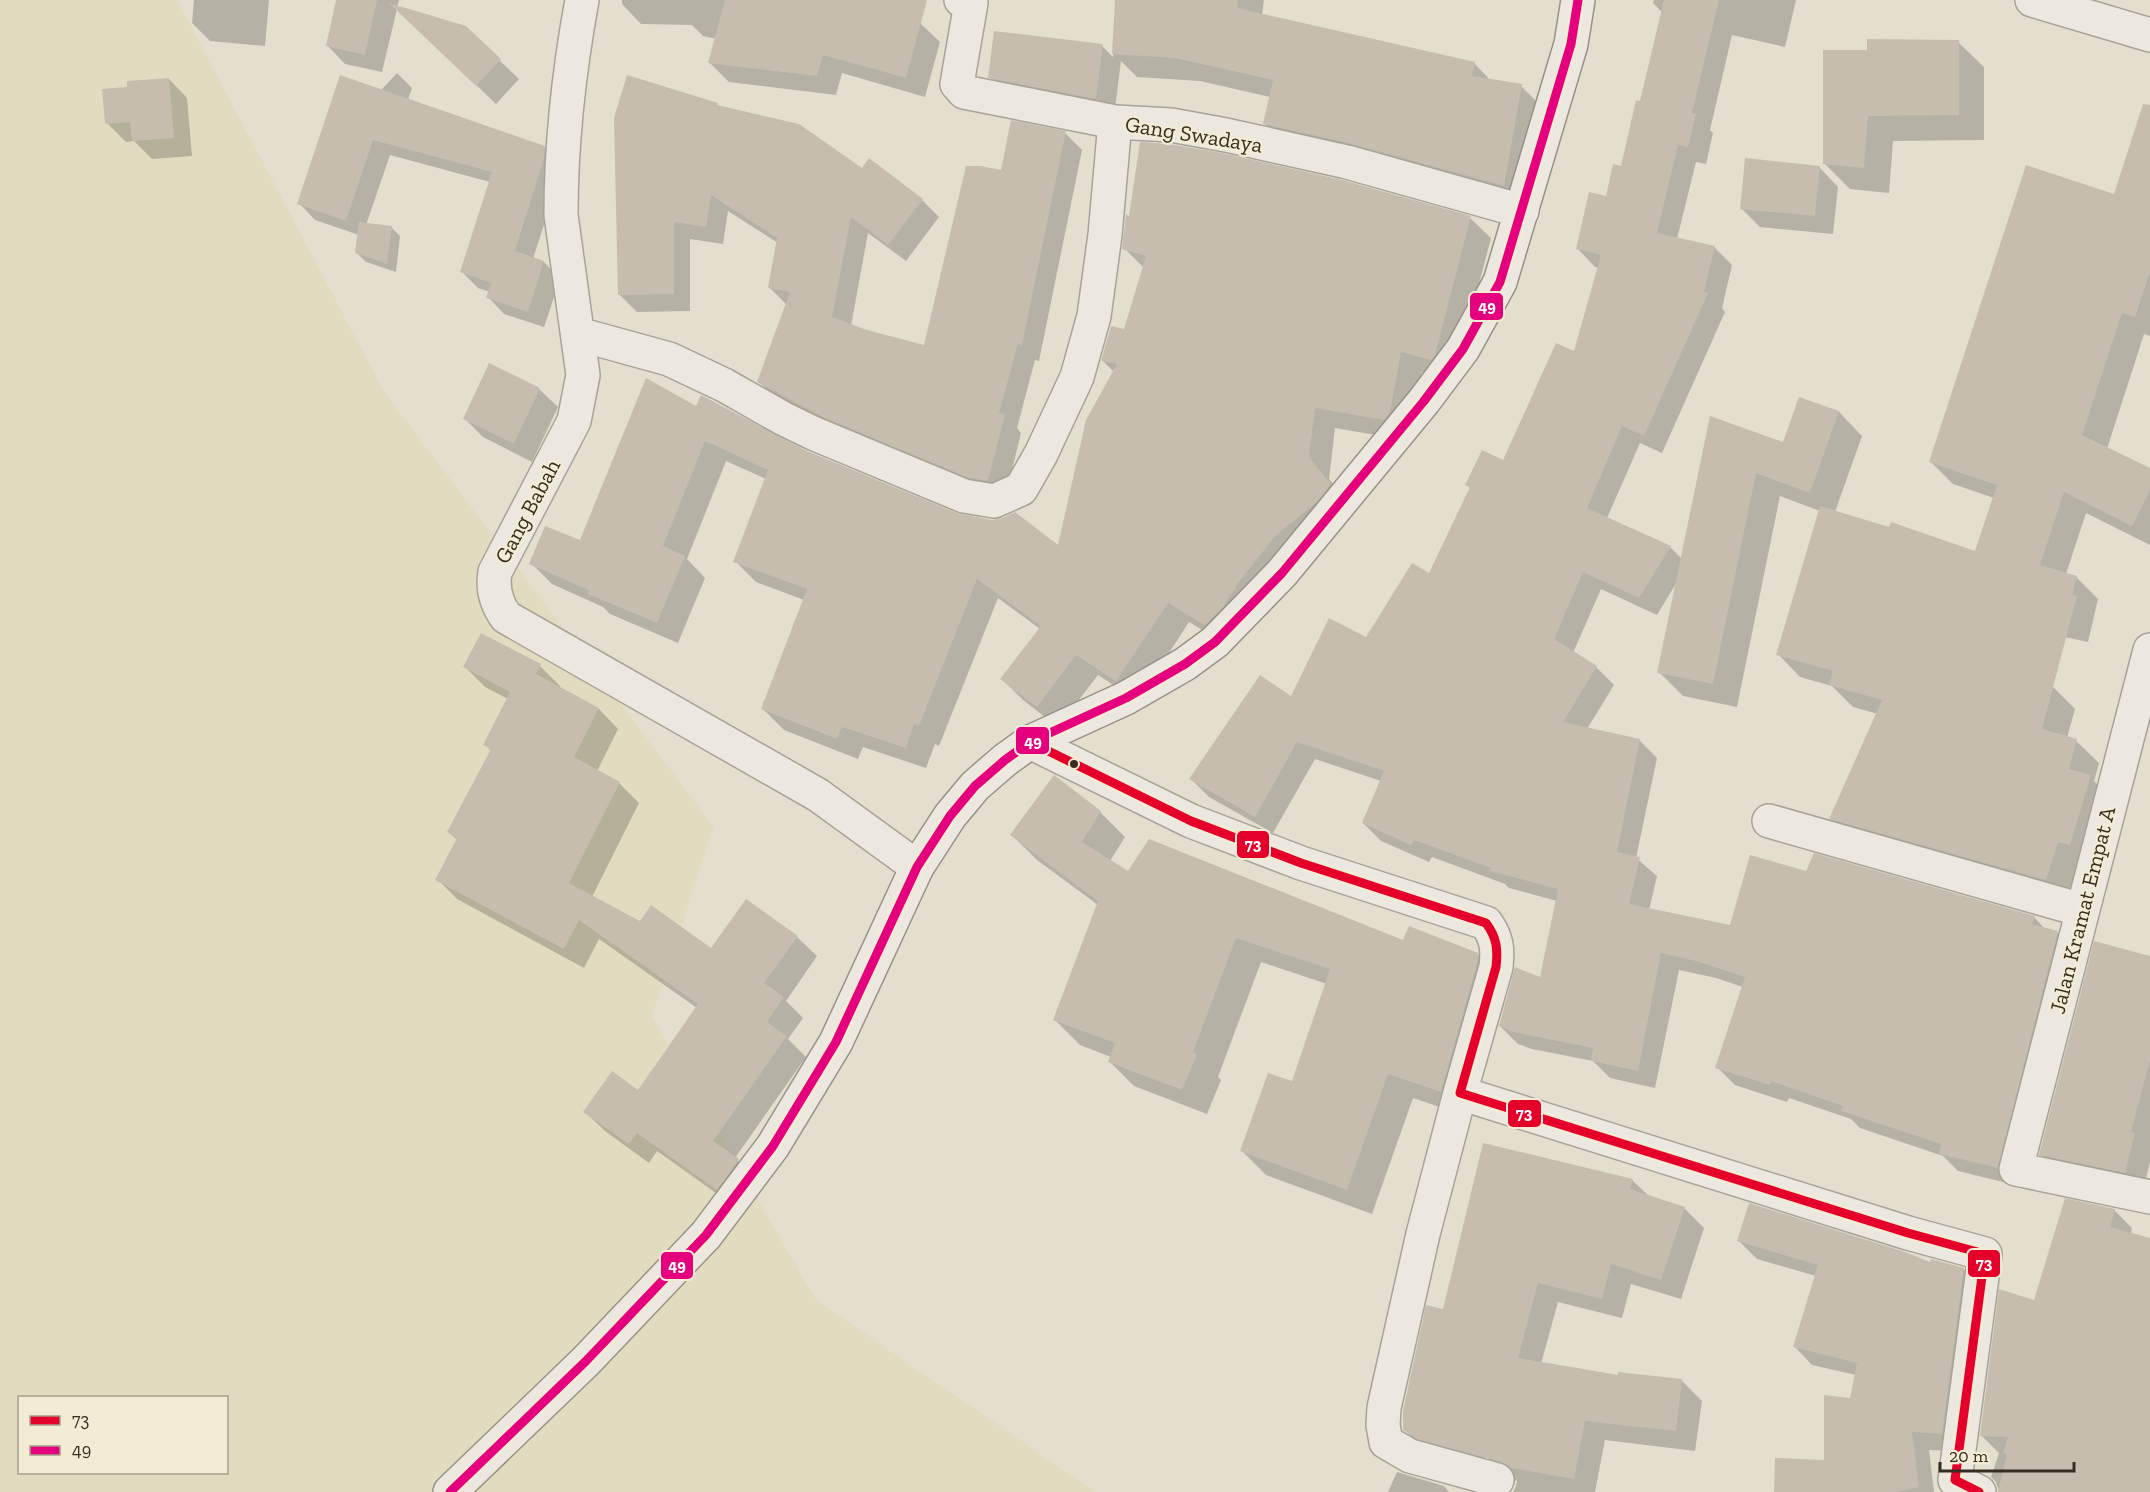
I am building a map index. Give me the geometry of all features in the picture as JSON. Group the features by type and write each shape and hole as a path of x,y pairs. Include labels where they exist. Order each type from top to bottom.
{"street":[{"name":"Gang Babah","path":"582,0 574,44 565,123 561,199 566,256 583,375 574,421 495,572 493,584 497,605 506,617 818,795 917,867"},
{"path":"450,1492 586,1361 713,1226 773,1146 836,1042 917,867 950,816 975,786 1030,742 1126,698 1185,664 1215,642 1282,573 1402,428 1463,349 1500,282 1571,45 1578,0"},
{"path":"2032,0 2150,34"},
{"name":"Gang Swadaya","path":"968,1 957,84 964,92 1115,122 1171,125 1237,137 1347,162 1522,211"},
{"path":"578,334 669,359 724,385 815,434 964,495 994,501 1021,489 1041,454 1077,376 1093,321 1099,286 1115,122"},
{"name":"Jalan Kramat Empat A","path":"2150,650 2016,1169 2150,1197"},
{"path":"1030,742 1191,821 1301,863 1486,923 1494,933 1498,948 1496,967 1420,1245 1384,1408 1383,1425 1386,1442 1410,1456 1497,1480"},
{"path":"1769,821 2082,910"},
{"path":"1460,1094 1908,1233 1985,1254 1963,1488"}],"shaded area":[{"path":"0,0 177,0 385,393 714,827 652,1016 816,1300 1096,1492 0,1492"}],"building":[{"path":"336,0 377,0 365,55 326,46"},
{"path":"725,0 927,0 906,78 823,55 817,76 708,63"},
{"path":"1115,0 1238,0 1237,8 1475,62 1472,76 1522,84 1504,186 1352,144 1263,124 1273,80 1175,58 1112,54"},
{"path":"1664,0 1719,0 1692,113 1696,114 1688,147 1678,145 1657,233 1715,246 1704,292 1708,293 1644,436 1622,426 1587,508 1671,546 1639,598 1583,572 1554,639 1597,666 1563,722 1640,739 1617,852 1640,857 1629,904 1730,925 1750,855 1806,871 1814,853 2035,916 2032,924 2058,931 1998,1168 1939,1154 1941,1144 1841,1111 1843,1106 1771,1081 1770,1085 1715,1068 1745,977 1696,961 1661,953 1638,1071 1591,1061 1593,1048 1513,1032 1499,1026 1515,967 1540,977 1558,889 1490,871 1491,868 1414,840 1411,845 1362,823 1384,771 1297,742 1255,817 1189,779 1260,675 1291,696 1329,618 1366,637 1412,563 1429,573 1470,487 1465,485 1482,450 1503,460 1556,343 1574,351 1601,255 1576,249 1589,192 1606,196 1613,164 1621,166 1636,100 1640,101"},
{"path":"389,3 466,26 501,59 476,86"},
{"path":"994,31 1103,44 1096,99 988,78"},
{"path":"1867,39 1959,40 1959,115 1868,116 1864,168 1823,164 1823,50 1867,50"},
{"path":"340,75 545,146 544,158 515,251 544,261 528,312 486,298 491,283 460,272 492,172 373,140 346,221 297,204"},
{"path":"627,75 718,103 717,105 799,124 862,168 869,158 923,199 888,245 851,217 832,317 867,330 924,345 966,166 1001,170 1011,120 1066,131 1022,345 1018,344 999,413 1005,414 988,481 969,478 823,417 757,382 790,292 768,288 777,238 711,195 706,227 674,222 674,294 618,295 614,118"},
{"path":"169,78 174,138 132,141 130,122 105,124 102,89 127,87 127,81"},
{"path":"2143,104 2150,105 2150,272 2135,317 2122,313 2082,435 2150,468 2150,491 2132,526 2064,492 2040,565 2077,576 2072,595 2077,596 2042,729 2077,739 2069,769 2091,775 2070,845 2058,842 2046,880 1829,819 1882,700 1829,685 1833,671 1776,655 1820,506 1889,527 1891,522 1975,551 1997,485 1929,462 2026,165 2114,194"},
{"path":"1140,142 1169,144 1222,153 1342,180 1471,216 1435,355 1431,360 1401,352 1390,412 1384,420 1315,408 1309,457 1331,484 1317,502 1275,536 1238,583 1224,606 1205,625 1168,603 1116,681 1076,655 1037,707 1000,679 1041,626 977,579 919,726 914,724 906,748 842,727 837,739 761,709 807,589 733,562 768,470 705,441 663,546 685,556 657,623 588,594 589,590 529,564 545,526 580,540 646,378 696,406 701,395 807,451 957,513 992,520 1015,512 1058,545 1086,420 1117,364 1101,361 1111,326 1124,329 1146,256 1122,249 1126,214 1129,216"},
{"path":"1745,158 1820,166 1815,216 1740,209"},
{"path":"359,222 392,226 387,264 355,253"},
{"path":"489,363 540,388 514,444 463,419"},
{"path":"1799,397 1839,411 1810,493 1756,473 1713,684 1657,673 1710,416 1783,442"},
{"path":"481,633 541,664 536,674 599,708 574,757 620,782 569,883 640,921 651,905 711,948 746,899 798,936 764,983 784,997 767,1022 787,1036 713,1141 739,1159 717,1190 637,1133 629,1144 583,1112 612,1071 638,1090 698,1004 579,920 564,949 435,880 457,838 447,832 491,749 483,745 510,692 463,667"},
{"path":"1054,775 1101,811 1082,842 1128,871 1149,839 1403,940 1409,926 1478,953 1477,964 1441,1092 1388,1074 1347,1190 1240,1151 1268,1073 1292,1081 1330,969 1236,938 1193,1052 1197,1054 1182,1090 1108,1062 1115,1043 1053,1020 1098,901 1010,835"},
{"path":"2094,941 2150,956 2150,1060 2131,1132 2135,1133 2125,1173 2039,1155"},
{"path":"1483,1143 1633,1179 1630,1189 1685,1207 1661,1280 1611,1264 1602,1299 1538,1283 1518,1358 1618,1375 1618,1372 1682,1379 1676,1431 1585,1421 1574,1479 1511,1468 1502,1462 1417,1439 1403,1430 1403,1411 1426,1305 1443,1309"},
{"path":"2065,1198 2115,1209 2110,1227 2150,1238 2150,1492 1998,1492 2007,1454 2003,1453 2008,1437 1980,1436 1999,1289 2034,1300"},
{"path":"1749,1203 1930,1262 1931,1259 1964,1268 1942,1434 1912,1432 1919,1487 1897,1492 1774,1492 1775,1458 1824,1460 1824,1395 1850,1398 1857,1363 1793,1347 1818,1265 1737,1241"}],"transit line":[{"name":"49","path":"450,1492 586,1361 706,1235 773,1146 836,1042 917,867 950,816 975,786 1030,742 1126,698 1185,664 1215,642 1282,573 1424,401 1463,349 1500,282 1571,44 1578,0"},
{"name":"73","path":"1030,742 1191,821 1301,863 1486,923 1496,944 1496,967 1460,1093 1908,1233 1985,1254 1955,1480 1979,1492"}]}
